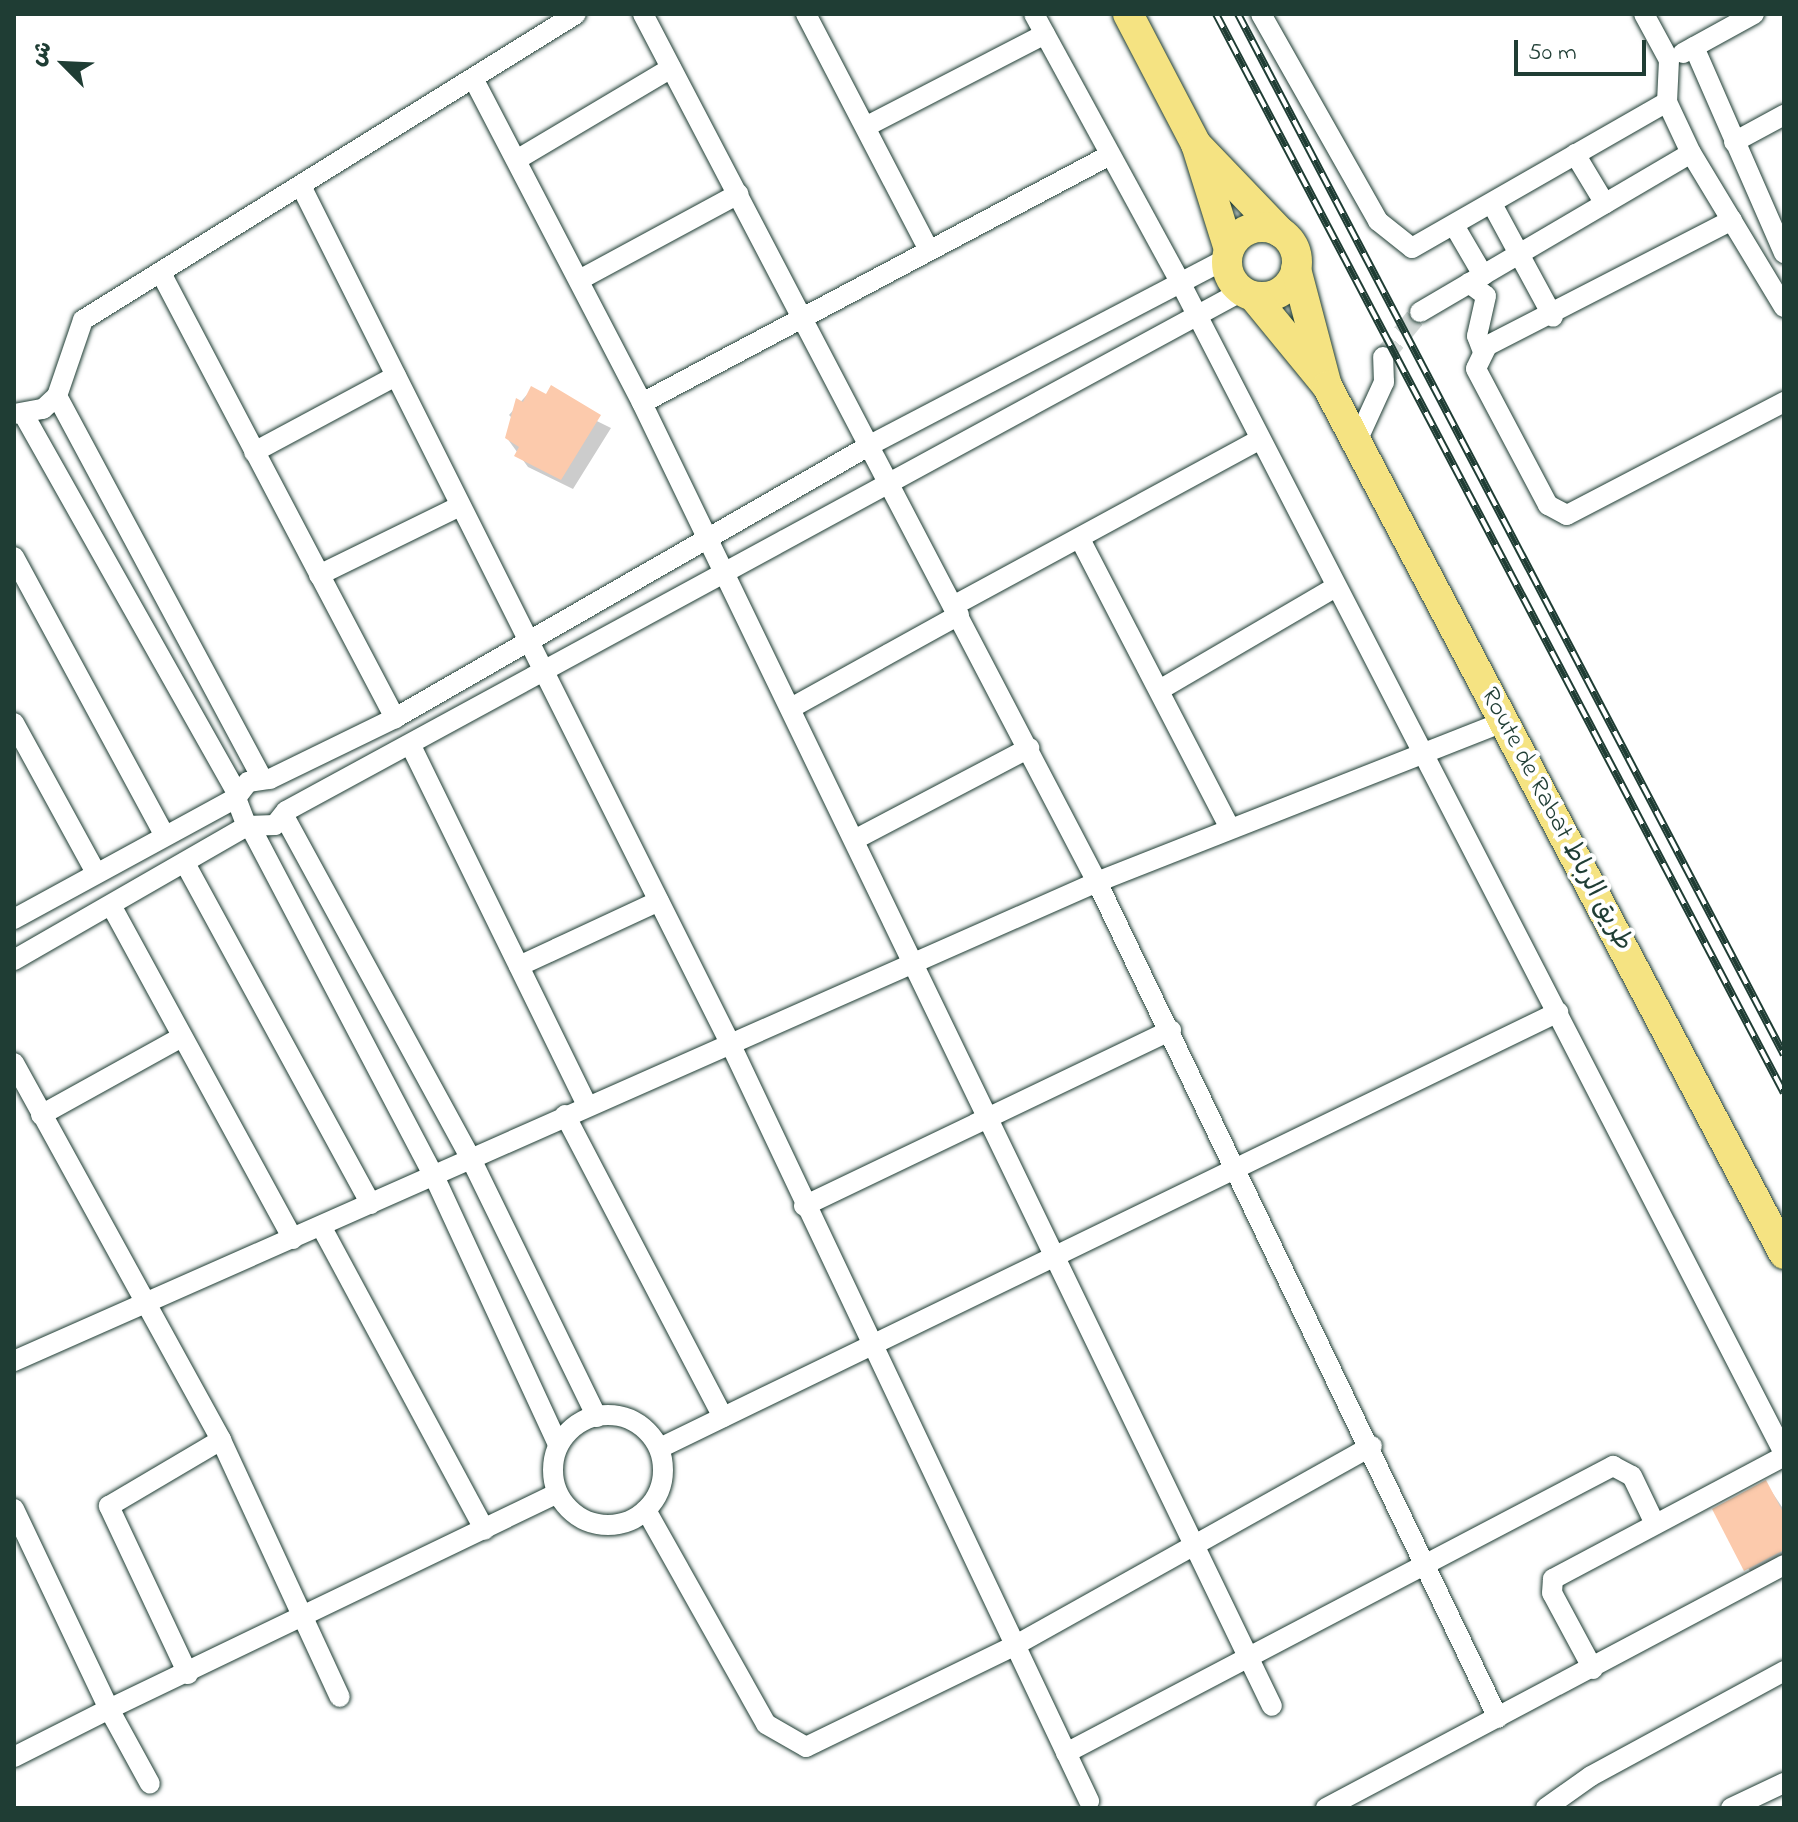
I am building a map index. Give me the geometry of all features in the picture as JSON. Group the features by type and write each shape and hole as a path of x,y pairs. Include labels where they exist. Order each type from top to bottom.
{"main road":[{"path":"1128,14 1196,144 1229,254 1248,294 1276,294 1296,269 1293,248 1196,144"},
{"path":"1229,254 1250,229 1280,232"},
{"name":"Route de Rabat طريق الرباط","path":"1296,269 1327,386"},
{"name":"Route de Rabat طريق الرباط","path":"1248,294 1327,386 1784,1254"}],"street":[{"path":"576,14 77,327 57,396 266,778 284,792 285,813 471,1159 597,1417"},
{"path":"643,14 891,477 1097,882 1372,1446 1498,1718"},
{"path":"806,14 929,250"},
{"path":"1034,14 1199,317 1419,755 1558,1012 1784,1454 1553,1579 1552,1593 1593,1669"},
{"path":"1261,14 1389,234 1412,248 1455,227 1667,102"},
{"path":"1644,14 1669,60 1667,102 1691,153 1784,307"},
{"path":"1669,60 1754,14"},
{"path":"867,126 1045,34"},
{"path":"1694,47 1784,253"},
{"path":"518,159 671,68"},
{"path":"474,80 581,279 725,572 913,962 984,1118 1056,1256 1272,1706"},
{"path":"1734,142 1784,115"},
{"path":"1420,312 1691,153"},
{"path":"1575,154 1605,204"},
{"path":"642,403 1110,155"},
{"path":"301,186 729,1041 868,1347 1089,1801"},
{"path":"581,279 738,194"},
{"path":"1492,204 1553,317"},
{"path":"1482,349 1553,317 1732,220"},
{"path":"1455,227 1486,296 1477,336 1482,349 1478,375 1548,505 1567,515 1784,402"},
{"path":"14,919 266,778 395,718 529,645 872,444 1229,254"},
{"path":"162,275 395,718"},
{"path":"14,960 249,827 264,830 285,813 412,748 891,477 1248,294"},
{"path":"1357,441 1384,382 1383,357"},
{"path":"254,452 396,376"},
{"path":"57,396 19,415 236,796 249,827 434,1176 558,1444 554,1495 578,1519 611,1524 646,1510 665,1482 664,1446 643,1426 597,1417 577,1423 558,1444"},
{"path":"791,708 956,610 1260,439"},
{"path":"319,575 460,506"},
{"path":"1080,539 1161,689 1230,828"},
{"path":"14,557 165,836"},
{"path":"1161,689 1334,588"},
{"path":"14,1361 143,1301 434,1176 729,1041 1097,882 1504,722"},
{"path":"14,723 96,873"},
{"path":"412,748 587,1105"},
{"path":"854,840 1029,748"},
{"path":"186,865 371,1204"},
{"path":"519,966 659,901"},
{"path":"112,907 293,1239"},
{"path":"664,1446 1558,1012"},
{"path":"804,1206 1171,1030"},
{"path":"41,1115 182,1037"},
{"path":"14,1063 221,1440 340,1697"},
{"path":"565,1115 723,1417"},
{"path":"321,1226 485,1530"},
{"path":"188,1674 109,1506 221,1440"},
{"path":"646,1510 766,1724 783,1739 806,1747 1014,1646 1198,1548 1372,1446"},
{"path":"1066,1753 1613,1466 1632,1476 1655,1524"},
{"path":"14,1757 109,1709 305,1621 554,1495"},
{"path":"14,1509 109,1709 150,1784"},
{"path":"1326,1808 1348,1803 1498,1718 1784,1565"},
{"path":"1546,1808 1591,1776 1784,1671"},
{"path":"1731,1808 1784,1783"}],"building":[{"path":"551,385 601,415 561,480 514,456 519,447 505,438 516,398 523,402 531,386 546,394"},
{"path":"1766,1480 1784,1514 1784,1550 1744,1571 1712,1509"}],"tunnel":[{"path":"1383,357 1420,312"}],"railway":[{"path":"1216,14 1784,1093"},
{"path":"1238,14 1784,1055"}]}
